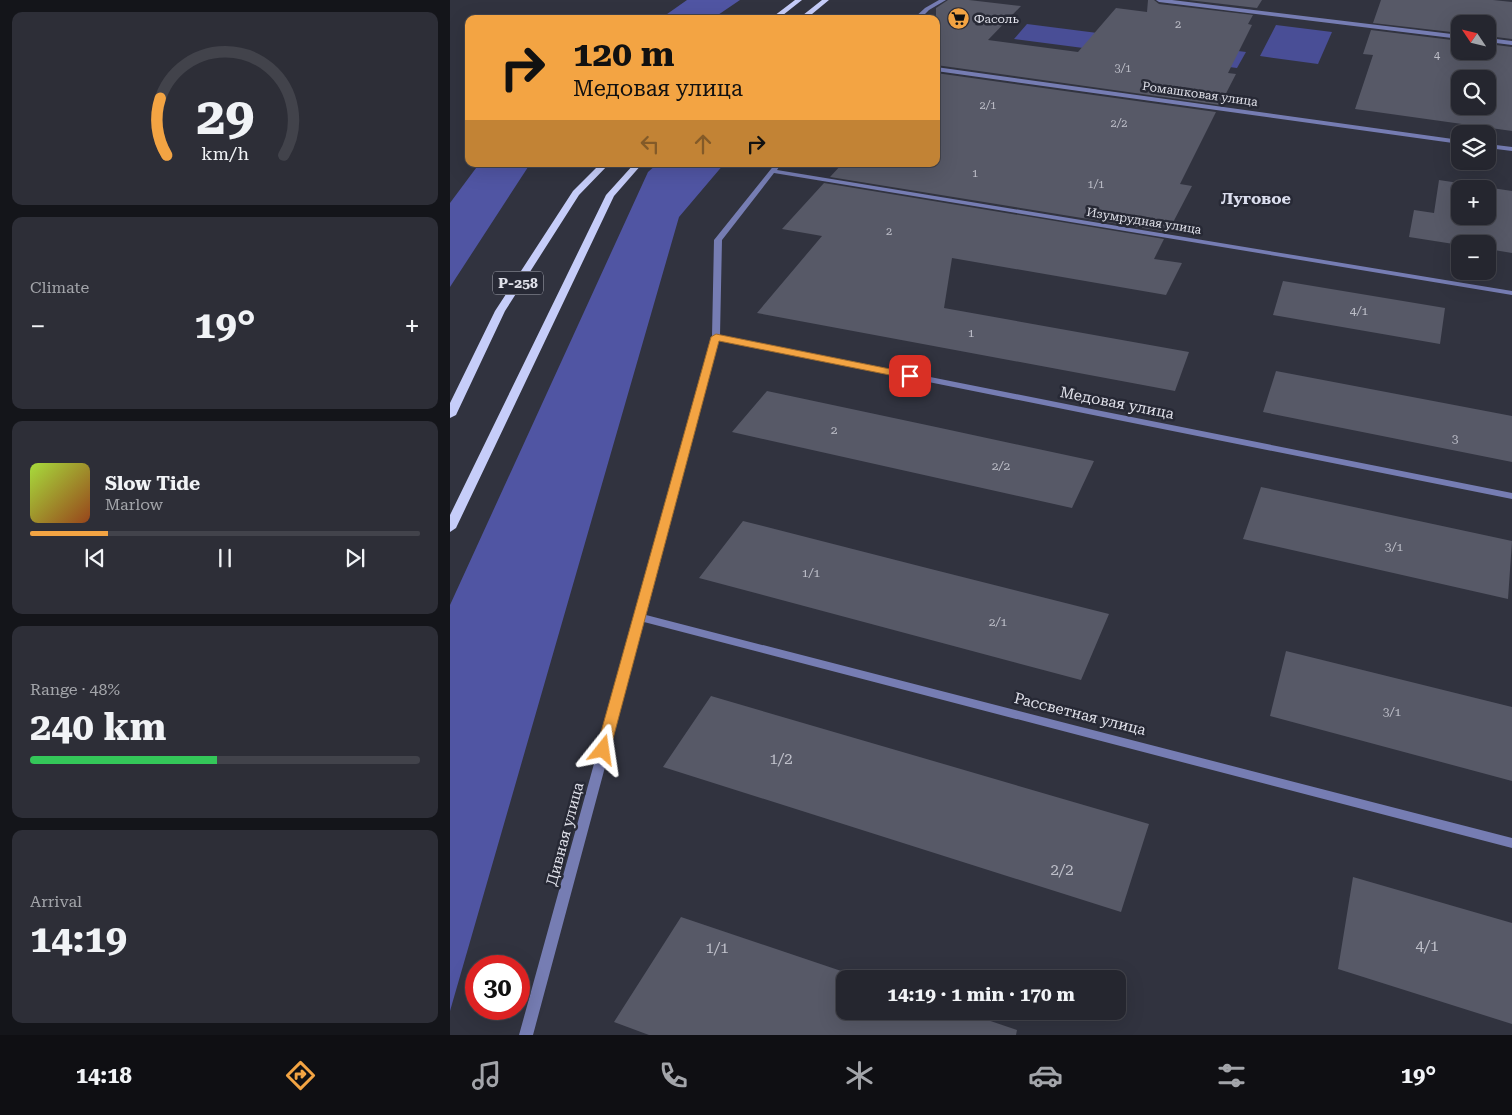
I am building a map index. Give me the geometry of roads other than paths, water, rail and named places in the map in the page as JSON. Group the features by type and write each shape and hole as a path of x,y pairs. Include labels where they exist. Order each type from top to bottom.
{"main road":[{"path":"779,15 799,0"},
{"path":"806,15 826,0"},
{"name":"Р-258","path":"450,414 500,311 576,193 601,167"},
{"path":"450,528 610,195 635,167"}],"street":[{"path":"920,15 943,0"},
{"path":"1159,0 1451,36"},
{"path":"1496,41 1512,43"},
{"name":"Ромашковая улица","path":"940,70 1451,141"},
{"path":"1496,147 1512,149"},
{"name":"Изумрудная улица","path":"775,168 1512,293"},
{"name":"Дивная улица","path":"526,1035 716,337 718,240 775,168"},
{"name":"Медовая улица","path":"716,337 1512,496"},
{"name":"Рассветная улица","path":"639,617 1512,843"}],"place":[{"name":"Фасоль","path":"958,19"}],"district":[{"name":"Луговое","path":"1256,198"}]}
